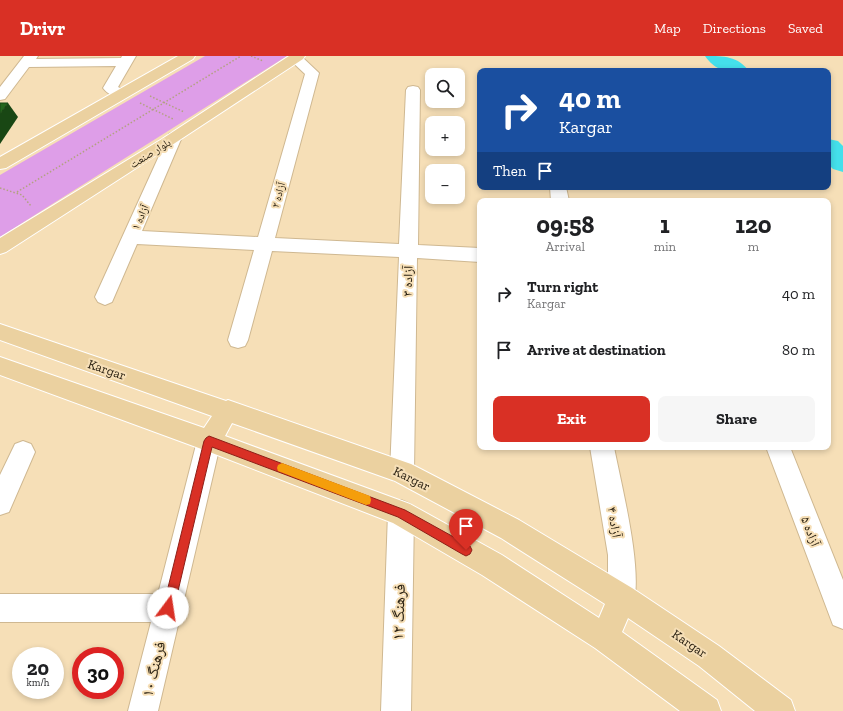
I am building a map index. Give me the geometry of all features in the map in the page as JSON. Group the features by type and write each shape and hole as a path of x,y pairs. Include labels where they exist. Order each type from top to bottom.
{"main road":[{"path":"0,164 188,56"},
{"name":"بلوار صنعت","path":"0,247 174,137 296,57"},
{"name":"Kargar","path":"0,332 228,410 402,472 510,529 622,598 709,656 780,711"},
{"path":"0,366 209,441 401,513 492,565 605,638 706,711"},
{"path":"209,441 228,410"},
{"path":"605,638 622,598"}],"street":[{"name":"آزاده ۲","path":"238,340 312,73 296,57"},
{"path":"0,96 28,59 127,59"},
{"path":"127,59 110,88 127,91"},
{"name":"آزاده ۳","path":"402,472 412,90"},
{"name":"آزاده ۱","path":"105,297 174,137"},
{"path":"131,237 477,255"},
{"name":"فرهنگ ۱۰","path":"143,711 209,441"},
{"name":"آزاده ۴","path":"603,450 621,555 622,598"},
{"name":"آزاده ۵","path":"779,450 842,608"},
{"path":"0,503 23,452"},
{"name":"فرهنگ ۱۲","path":"396,711 401,513"},
{"path":"0,608 168,608"}],"path":[{"path":"17,192 240,56"},
{"path":"127,91 164,103 195,123"},
{"path":"127,91 153,109 195,123"},
{"path":"0,188 22,194 41,222"}],"shaded area":[{"path":"205,56 287,56 0,237 0,175"}],"building":[{"path":"0,103 8,103 0,114"}],"waterway":[{"path":"717,56 733,68"},
{"path":"831,150 843,163"}],"slow traffic":[{"path":"282,468 366,500"}],"route":[{"path":"168,608 209,441 401,513 466,550"}]}
